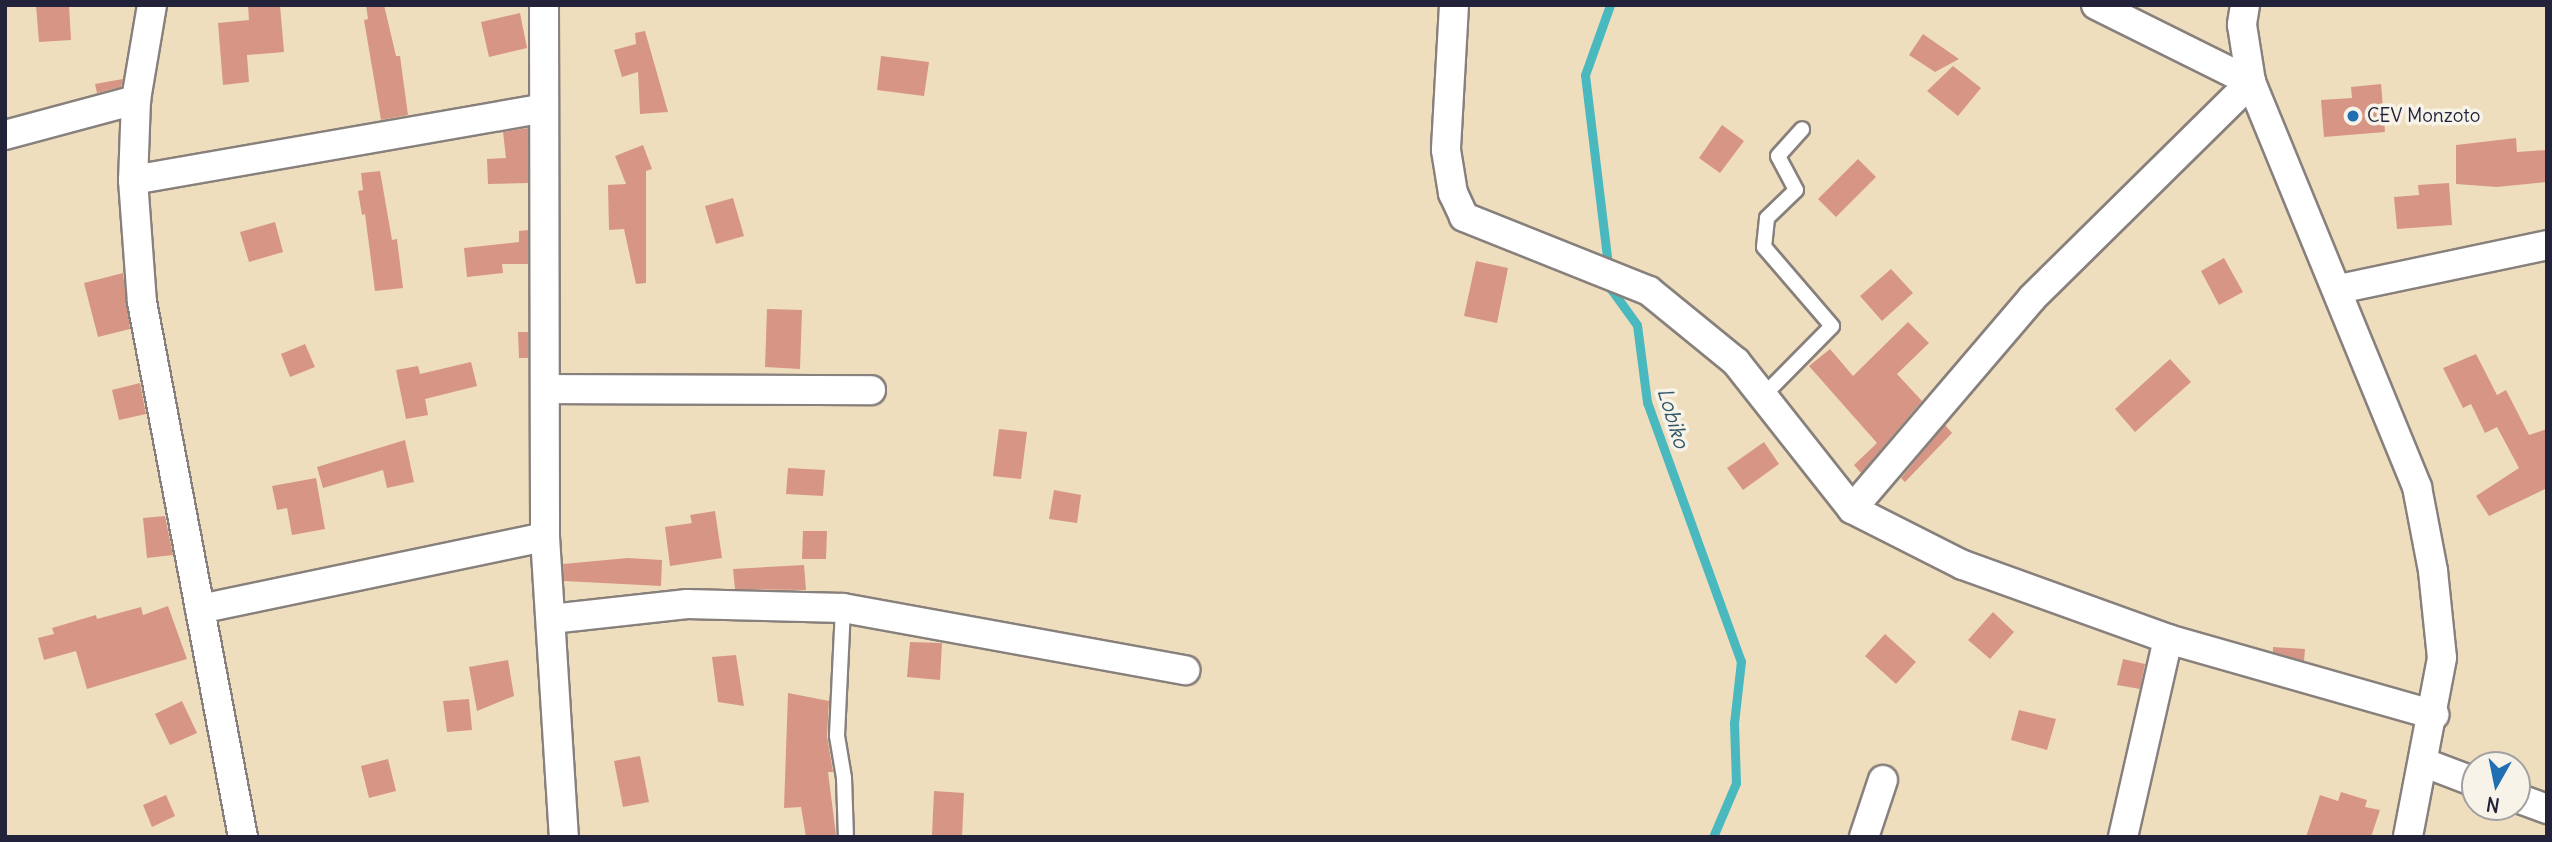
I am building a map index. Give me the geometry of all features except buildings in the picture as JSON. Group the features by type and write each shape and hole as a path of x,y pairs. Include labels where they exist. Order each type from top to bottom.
{"street":[{"path":"152,5 136,100 133,180 142,302 243,837"},
{"path":"544,5 547,389 545,537 564,837"},
{"path":"1454,5 1446,150 1453,193 1464,217 1648,291 1736,362 1852,509 1963,565 2168,639 2434,715"},
{"path":"2096,5 2251,82"},
{"path":"2245,5 2242,25 2251,82 2339,289 2417,487 2434,570 2442,658 2426,763 2408,837"},
{"path":"1852,509 2032,298 2251,82"},
{"path":"5,135 136,100"},
{"path":"133,180 544,108"},
{"path":"2339,289 2547,244"},
{"path":"547,389 871,390"},
{"path":"200,609 545,537"},
{"path":"551,619 687,604 843,608 1185,670"},
{"path":"2123,837 2168,639"},
{"path":"2426,763 2461,777"},
{"path":"1864,837 1884,780"}],"lane":[{"path":"1763,396 1832,326 1764,247 1766,218 1796,190 1778,156 1802,129"},
{"path":"843,608 837,736 844,778 846,837"}],"waterway":[{"name":"Lobiko","path":"1610,5 1585,75 1611,289 1637,325 1647,402 1741,661 1734,723 1736,783 1713,837"}],"place":[{"name":"CEV Monzoto","path":"2353,116"}]}
